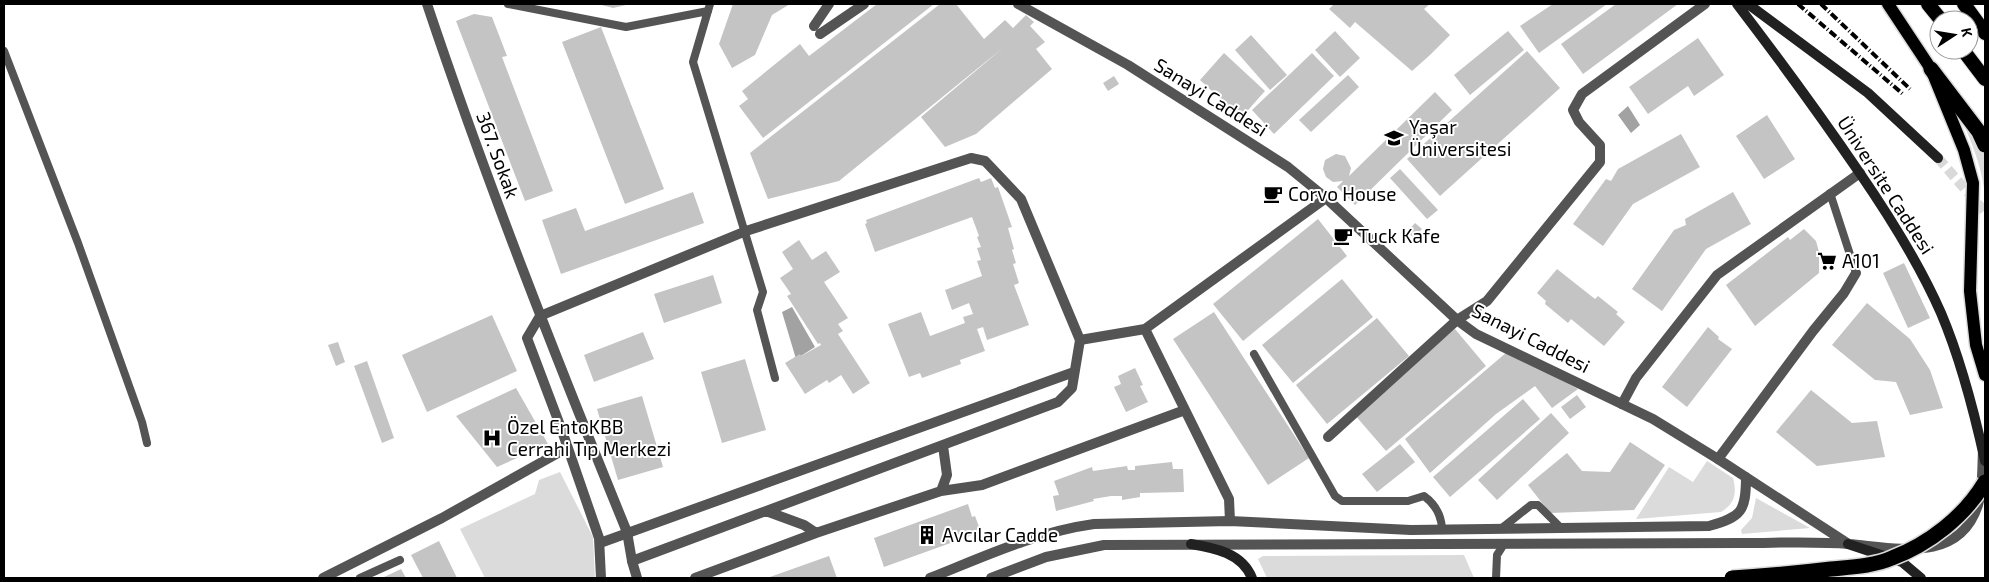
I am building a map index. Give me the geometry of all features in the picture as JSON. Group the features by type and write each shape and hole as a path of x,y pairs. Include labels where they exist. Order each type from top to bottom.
{"highway":[{"path":"1964,4 1985,33"},
{"path":"1971,60 1985,79"},
{"path":"1931,69 1979,132 1985,145"},
{"path":"1732,578 1842,568 1890,559 1915,548 1938,533 1964,511 1985,482"}],"main road":[{"name":"Üniversite Caddesi","path":"1737,4 1820,114 1901,235 1941,313 1969,396 1985,461"},
{"path":"1748,4 1868,93 1938,158"},
{"path":"1888,4 1931,69 1964,150 1973,183 1970,291 1976,345 1985,375"},
{"path":"1191,544 1226,552 1238,560 1252,578"},
{"path":"1848,544 1902,562 1921,578"}],"street":[{"name":"367. Sokak","path":"427,4 466,120 540,316 627,532 637,578"},
{"path":"830,4 817,30 864,4"},
{"name":"Sanayi Caddesi","path":"1018,4 1128,65 1288,167 1326,198 1457,320 1476,334 1653,419 1848,544"},
{"path":"1328,437 1457,320 1487,301 1600,162 1600,145 1579,122 1573,110 1582,94 1705,4"},
{"path":"601,578 600,543 527,338 540,316 746,231 971,158 985,161 1021,199 1080,340 1072,388 1058,402 632,561"},
{"path":"1622,404 1636,378 1717,275 1860,173"},
{"path":"1080,340 1145,329 1326,198"},
{"path":"1718,459 1844,293 1856,273"},
{"path":"1145,329 1229,499 1230,521"},
{"path":"600,543 1074,372"},
{"path":"695,578 816,533 941,491 982,485 1185,410"},
{"path":"941,491 947,474 943,446"},
{"path":"323,578 442,518 567,448"},
{"path":"991,578 1046,557 1104,545 1848,544 1893,549 1930,548 1942,545 1955,537 1970,521 1979,503 1983,450"},
{"path":"930,578 1024,540 1071,527 1094,524 1230,521 1411,530 1442,528 1709,526 1726,521 1737,515 1746,501 1746,477"},
{"path":"766,511 804,525 816,533"}],"lane":[{"path":"508,4 626,27 708,7 693,62 763,292 757,310 775,378"},
{"path":"4,51 78,243 142,422 147,443"},
{"path":"1830,193 1856,273"},
{"path":"1254,354 1335,496 1342,501 1408,501 1424,496 1436,508 1442,521 1442,528"},
{"path":"1502,528 1531,505 1538,505 1560,527"},
{"path":"1496,578 1497,555 1504,544"},
{"path":"360,578 400,560"}],"shaded area":[{"path":"1628,106 1640,125 1631,133 1618,115"},
{"path":"1958,111 1985,154 1985,198 1979,164"},
{"path":"792,307 815,347 796,359 782,312"},
{"path":"1707,461 1733,478 1734,498 1726,509 1721,512 1636,519 1669,467 1693,482"},
{"path":"560,472 593,537 595,578 485,578 460,529 535,494 539,480"},
{"path":"1756,498 1810,528 1742,534 1741,530 1752,518"},
{"path":"1464,555 1474,578 1267,578 1258,559 1263,556"}],"building":[{"path":"598,4 626,4 626,5 613,8"},
{"path":"733,4 790,4 772,15 755,55 732,68 719,44"},
{"path":"877,4 934,4 763,138 739,106 748,99 742,91 800,44 809,56"},
{"path":"940,4 956,4 984,39 1005,20 1013,28 1026,15 1034,22 1030,26 1045,42 1036,49 1052,69 976,134 945,147 921,117 1004,47 839,181 768,199 750,153"},
{"path":"1334,4 1430,4 1424,9 1450,35 1412,71 1355,22 1350,28 1329,9"},
{"path":"1553,4 1607,4 1539,53 1520,26"},
{"path":"1616,4 1678,4 1583,74 1561,44"},
{"path":"474,14 492,17 507,56 502,57 553,191 525,201 456,21"},
{"path":"601,27 664,189 625,204 562,42"},
{"path":"1335,31 1360,58 1340,77 1315,50"},
{"path":"1508,31 1524,50 1470,95 1454,75"},
{"path":"1251,35 1287,75 1270,90 1235,50"},
{"path":"1698,38 1724,75 1694,96 1688,86 1648,114 1629,87"},
{"path":"1527,51 1560,88 1440,196 1407,159"},
{"path":"1224,53 1265,91 1241,118 1200,80"},
{"path":"1312,53 1334,76 1274,134 1252,110"},
{"path":"1348,75 1359,87 1311,132 1299,120"},
{"path":"1114,76 1119,84 1108,91 1103,83"},
{"path":"1435,92 1452,110 1355,205 1337,187 1343,181 1333,182 1326,177 1323,169 1325,160 1336,154 1345,156 1351,168 1349,176"},
{"path":"1767,115 1795,159 1764,179 1736,136"},
{"path":"1681,134 1700,167 1633,204 1603,246 1573,224 1606,179 1611,181 1618,169"},
{"path":"1400,169 1438,210 1427,219 1390,178"},
{"path":"979,178 981,182 991,178 995,188 998,187 1012,227 1008,228 1016,263 1013,264 1019,283 1014,285 1029,325 987,340 983,327 977,329 985,351 960,360 961,364 922,378 920,373 909,377 888,324 921,312 930,336 965,323 963,317 973,314 969,303 952,310 945,290 982,276 977,261 981,260 977,248 981,247 977,237 979,236 972,217 875,252 865,224 867,223 866,220"},
{"path":"693,192 704,223 561,274 542,220 576,208 585,231"},
{"path":"1733,192 1751,224 1706,249 1662,311 1632,289 1674,230 1686,225 1685,219"},
{"path":"1318,219 1347,256 1243,341 1213,304"},
{"path":"1415,223 1422,229 1414,238 1407,232"},
{"path":"1804,229 1816,241 1819,252 1819,273 1755,326 1726,285 1788,237 1790,240"},
{"path":"799,240 812,260 826,251 840,272 824,282 848,318 838,324 843,331 838,334 870,383 853,394 841,375 829,383 827,380 805,394 785,363 821,345 820,343 818,344 787,296 791,294 780,278 793,269 782,252"},
{"path":"1904,263 1930,318 1908,328 1883,273"},
{"path":"1557,269 1595,299 1598,296 1618,312 1616,314 1625,322 1604,346 1571,319 1568,323 1545,304 1546,301 1537,293"},
{"path":"713,275 722,303 664,323 654,294"},
{"path":"1342,279 1373,317 1293,383 1262,345"},
{"path":"1867,303 1910,339 1930,370 1943,408 1910,415 1896,382 1875,380 1832,345"},
{"path":"1214,312 1309,458 1268,485 1173,339"},
{"path":"492,315 517,371 427,412 402,355"},
{"path":"1377,318 1409,356 1327,424 1296,385"},
{"path":"1708,327 1719,337 1718,339 1732,349 1687,407 1662,387"},
{"path":"1455,329 1486,366 1386,451 1354,414"},
{"path":"643,332 654,359 594,382 584,355"},
{"path":"338,342 345,362 336,366 328,345"},
{"path":"1507,352 1578,389 1552,408 1535,386 1496,414 1430,473 1405,439"},
{"path":"745,359 766,430 722,443 701,372"},
{"path":"367,361 394,438 382,443 354,366"},
{"path":"1135,368 1143,385 1140,386 1148,402 1126,412 1114,387 1121,384 1118,376"},
{"path":"516,388 548,444 497,467 456,416"},
{"path":"1811,390 1852,423 1877,421 1885,457 1817,466 1776,432"},
{"path":"1577,395 1586,407 1570,419 1561,407"},
{"path":"642,396 663,467 618,480 597,409"},
{"path":"1523,399 1540,419 1450,497 1433,477"},
{"path":"1551,413 1569,433 1497,500 1478,480"},
{"path":"1630,442 1665,465 1634,510 1550,513 1528,485 1567,453 1582,471 1610,472"},
{"path":"1400,444 1415,462 1377,492 1362,474"},
{"path":"1172,462 1173,469 1183,469 1184,492 1140,493 1140,497 1122,500 1122,496 1111,496 1093,499 1094,501 1056,511 1053,496 1059,495 1054,481 1092,467 1093,471 1127,466 1128,470 1135,470 1135,466"},
{"name":"Avcılar Cadde","path":"968,504 972,517 975,516 981,532 884,567 874,538"},
{"path":"439,541 457,578 423,578 411,555"},
{"path":"829,556 837,578 767,578"},
{"path":"401,569 406,578 382,578"}],"tunnel":[{"path":"1938,158 1985,212"}],"railway":[{"path":"1798,4 1904,95"},
{"path":"1821,4 1910,89"}],"place":[{"name":"Yaşar Üniversitesi","path":"1394,138"},
{"name":"Corvo House","path":"1273,194"},
{"name":"Tuck Kafe","path":"1343,236"},
{"name":"A101","path":"1827,261"},
{"name":"Özel EntoKBB Cerrahi Tıp Merkezi","path":"492,438"},
{"name":"Avcılar Cadde","path":"927,535"}]}
